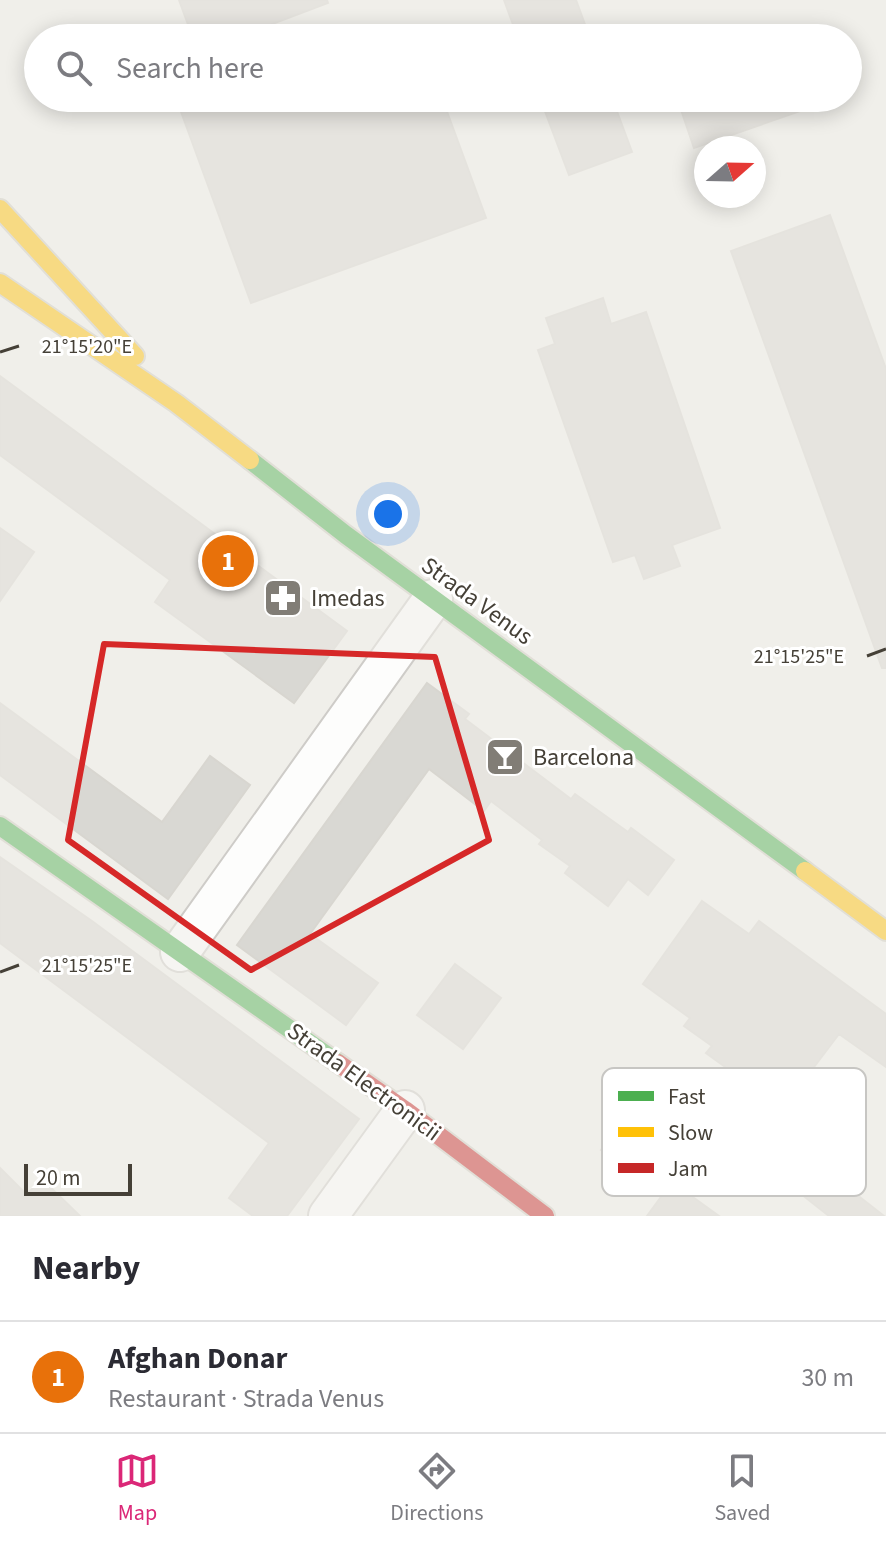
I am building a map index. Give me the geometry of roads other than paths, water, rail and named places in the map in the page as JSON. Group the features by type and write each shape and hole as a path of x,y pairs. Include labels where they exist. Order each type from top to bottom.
{"main road":[{"path":"0,209 176,403"},
{"name":"Strada Venus","path":"0,283 176,403 346,535 886,931"},
{"name":"Strada Electronicii","path":"0,826 405,1110 545,1216"}],"street":[{"path":"180,952 433,599"},
{"path":"328,1216 405,1110"}],"place":[{"name":"Afghan Donar","path":"228,561"},
{"name":"Imedas","path":"283,598"},
{"name":"Barcelona","path":"505,757"}]}
